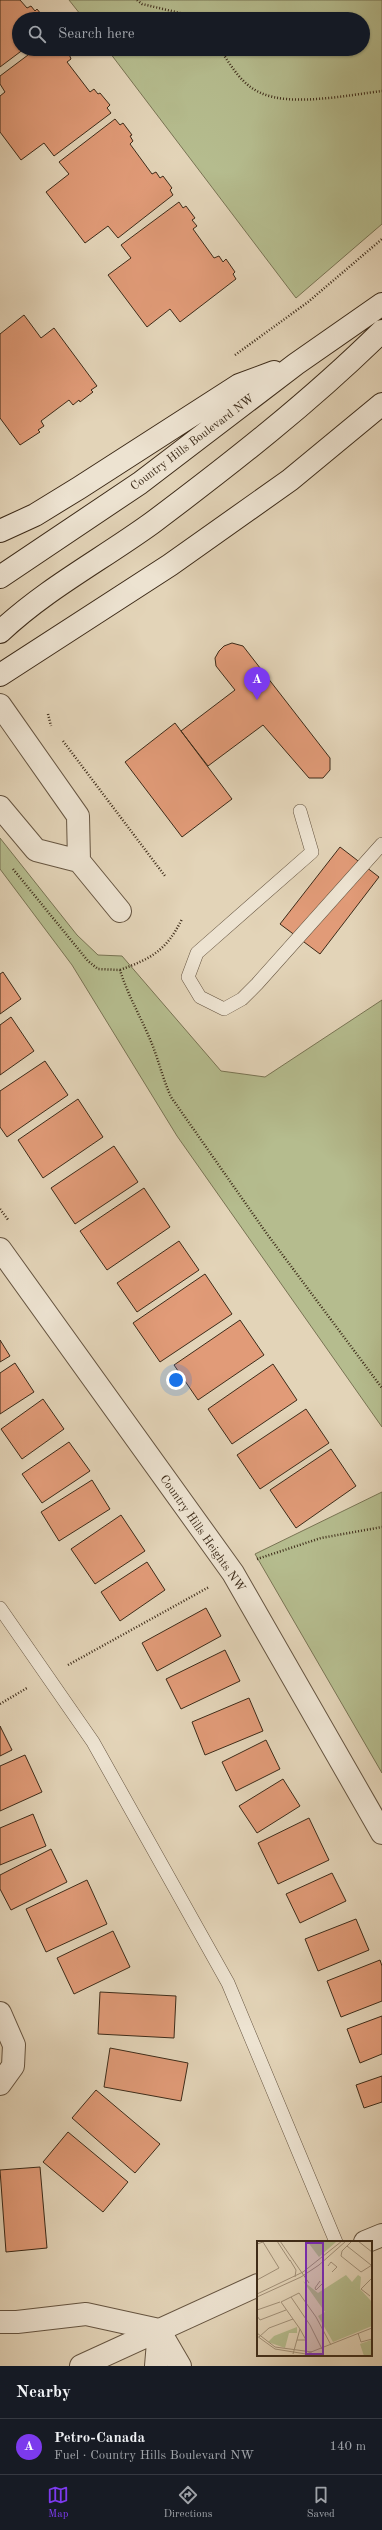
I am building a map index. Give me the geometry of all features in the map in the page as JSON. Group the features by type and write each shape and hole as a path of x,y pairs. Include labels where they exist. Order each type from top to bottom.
{"main road":[{"name":"Country Hills Boulevard NW","path":"0,577 140,483 296,364 382,304"},
{"path":"0,632 28,606 152,523 288,416 382,331"},
{"path":"0,531 35,515 239,385 296,364"},
{"path":"0,675 170,565 271,493 382,404"},
{"path":"0,705 78,816 79,861"},
{"path":"0,807 36,850 79,861 120,911"},
{"name":"Country Hills Heights NW","path":"0,1250 233,1573 382,1833"},
{"path":"0,2012 14,2045 13,2066 0,2084"},
{"path":"367,2241 382,2235"},
{"path":"81,2366 257,2285"},
{"path":"0,2322 17,2322 86,2314 159,2330 180,2366"},
{"path":"156,2366 159,2330"}],"lane":[{"path":"300,811 312,852 197,953 188,977 200,997 224,1009 242,999 257,984 382,844"},
{"path":"0,1608 93,1742 228,1983 336,2241"}],"path":[{"path":"137,0 142,4 176,12"},
{"path":"224,56 235,73 261,93 296,100 382,91"},
{"path":"48,714 51,726 56,732"},
{"path":"60,738 166,876"},
{"path":"9,865 88,961 98,969 120,970 145,961 161,951 182,919"},
{"path":"120,970 126,991 152,1045 161,1075 171,1097 268,1234 382,1388"},
{"path":"252,1561 321,1538 382,1527"},
{"path":"0,1704 209,1586"}],"green space":[{"path":"69,0 382,0 382,224 296,298 112,56 370,56 370,12 78,12"},
{"path":"0,838 77,935 98,955 122,956 221,1071 265,1077 382,1000 382,1427 177,1136 72,965 0,869"},
{"path":"382,1492 382,1773 255,1554"}],"building":[{"path":"0,0 20,0 27,8 31,6 35,11 37,9 39,12 12,12 12,56 15,56 0,67"},
{"path":"27,56 70,56 71,59 67,62 90,92 94,89 98,94 100,93 110,105 107,108 111,113 54,156 44,143 21,160 0,132 0,96 5,92 0,84 0,76"},
{"path":"115,119 120,125 123,123 132,135 130,136 133,141 130,144 152,174 156,172 160,178 163,176 172,188 170,190 173,195 118,238 108,226 85,243 46,192 69,174 59,162"},
{"path":"179,202 183,208 186,206 195,218 192,220 197,226 193,229 214,258 219,256 223,262 226,259 235,272 233,274 236,279 180,322 170,309 147,327 108,275 131,258 121,245"},
{"path":"24,315 41,338 54,328 97,386 91,390 93,392 80,402 79,400 73,405 69,400 41,421 44,426 38,430 40,432 20,445 0,418 0,334"},
{"path":"232,643 243,646 330,758 330,770 323,778 309,778 263,725 208,766 181,731 235,690 216,666 215,658 224,646"},
{"path":"175,723 232,799 182,837 125,762"},
{"path":"340,847 379,877 320,954 280,924"},
{"path":"3,972 21,999 0,1014 0,974"},
{"path":"11,1017 34,1051 0,1075 0,1025"},
{"path":"45,1061 68,1095 7,1137 0,1127 0,1091"},
{"path":"78,1099 103,1137 43,1178 18,1140"},
{"path":"114,1146 138,1182 75,1224 51,1188"},
{"path":"144,1188 170,1227 107,1270 80,1231"},
{"path":"179,1241 199,1270 137,1312 117,1283"},
{"path":"205,1274 232,1314 160,1362 133,1323"},
{"path":"240,1320 264,1355 198,1400 174,1365"},
{"path":"0,1340 10,1356 0,1362"},
{"path":"15,1363 34,1392 0,1414 0,1373"},
{"path":"273,1364 297,1400 232,1444 208,1409"},
{"path":"43,1399 64,1429 22,1459 1,1429"},
{"path":"306,1409 329,1443 260,1489 237,1455"},
{"path":"69,1442 90,1471 42,1503 22,1474"},
{"path":"331,1449 356,1486 296,1528 270,1490"},
{"path":"92,1480 110,1509 59,1541 41,1512"},
{"path":"121,1515 145,1551 95,1584 71,1549"},
{"path":"147,1562 165,1590 120,1621 101,1592"},
{"path":"206,1608 221,1636 157,1671 142,1643"},
{"path":"225,1650 240,1681 181,1709 166,1679"},
{"path":"249,1698 263,1731 205,1755 192,1722"},
{"path":"0,1726 12,1750 0,1756"},
{"path":"266,1740 280,1769 236,1791 222,1762"},
{"path":"25,1755 42,1792 0,1811 0,1766"},
{"path":"283,1779 300,1806 257,1833 239,1806"},
{"path":"33,1814 46,1846 0,1865 0,1828"},
{"path":"309,1818 329,1860 278,1884 258,1843"},
{"path":"51,1849 67,1882 11,1910 0,1889 0,1875"},
{"path":"332,1873 346,1901 300,1923 286,1894"},
{"path":"87,1880 107,1924 46,1952 26,1909"},
{"path":"356,1919 369,1950 318,1971 305,1939"},
{"path":"113,1931 130,1967 74,1994 57,1958"},
{"path":"380,1960 382,1966 382,2001 341,2017 327,1981"},
{"path":"100,1992 176,1996 174,2038 98,2034"},
{"path":"382,2016 382,2054 360,2063 347,2029"},
{"path":"110,2048 188,2063 181,2101 104,2087"},
{"path":"382,2076 382,2102 364,2108 356,2085"},
{"path":"96,2090 160,2144 135,2173 72,2118"},
{"path":"68,2132 128,2182 103,2212 43,2162"},
{"path":"40,2167 47,2248 6,2252 0,2170"}],"place":[{"name":"Petro-Canada","path":"257,700"}]}
